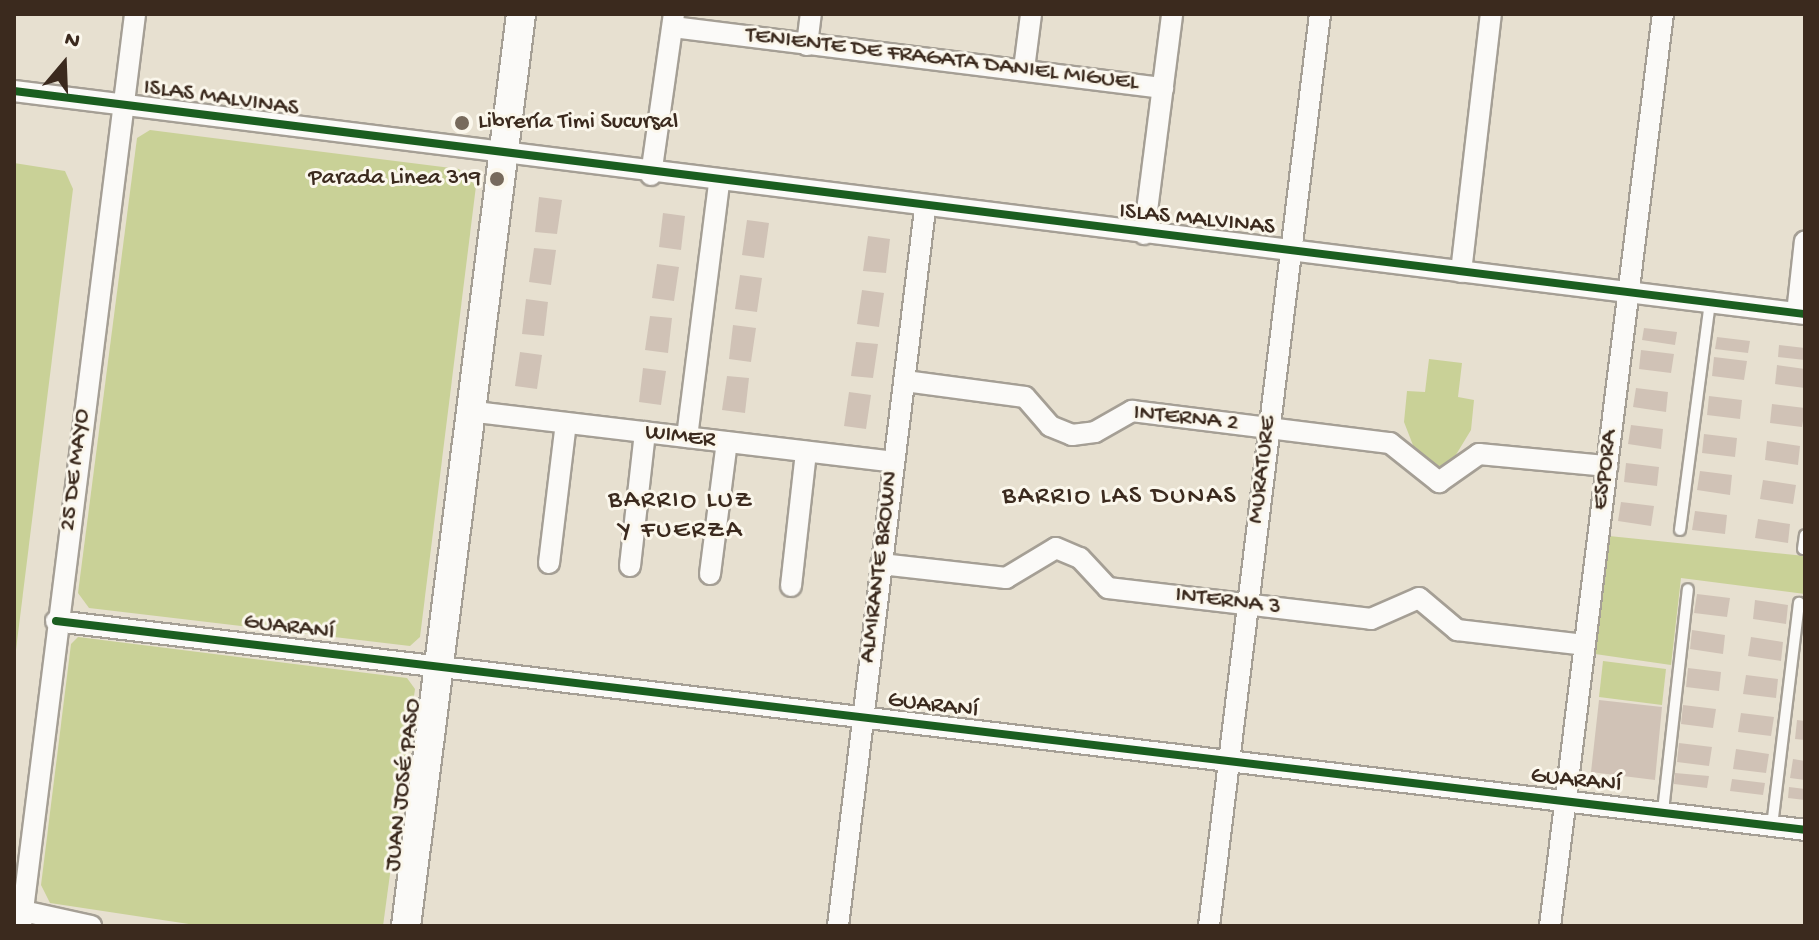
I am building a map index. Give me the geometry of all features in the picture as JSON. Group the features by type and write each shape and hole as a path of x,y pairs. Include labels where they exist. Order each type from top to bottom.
{"main road":[{"name":"JUAN JOSÉ PASO","path":"406,926 440,666 468,411 521,14"}],"street":[{"name":"25 DE MAYO","path":"19,917 135,14"},
{"path":"807,45 811,14"},
{"path":"1024,69 1031,14"},
{"path":"1144,234 1172,14"},
{"name":"MURATURE","path":"1209,926 1224,762 1247,605 1320,14"},
{"path":"1461,272 1491,14"},
{"name":"ESPORA","path":"1550,926 1607,466 1625,293 1663,14"},
{"path":"651,175 674,20"},
{"name":"TENIENTE DE FRAGATA DANIEL MIGUEL","path":"674,20 807,45 1163,88"},
{"name":"ISLAS MALVINAS","path":"14,91 651,175 1801,313"},
{"path":"687,437 719,183"},
{"name":"ALMIRANTE BROWN","path":"838,926 925,209"},
{"path":"1801,313 1805,241"},
{"name":"INTERNA 2","path":"905,381 1025,397 1057,432 1072,435 1095,432 1132,411 1398,445 1439,482 1479,454 1607,466"},
{"name":"WIMER","path":"468,411 893,462"},
{"path":"549,563 566,423"},
{"path":"630,566 645,432"},
{"path":"710,574 727,442"},
{"path":"791,586 806,452"},
{"name":"INTERNA 3","path":"881,564 1006,578 1056,548 1080,558 1108,588 1371,619 1419,598 1457,630 1584,645"},
{"name":"GUARANÍ","path":"56,621 1805,830"},
{"path":"19,917 91,926"}],"lane":[{"path":"1680,530 1710,302"},
{"path":"1803,549 1805,535"},
{"path":"1663,811 1688,589"},
{"path":"1772,826 1799,603"}],"green space":[{"path":"150,130 459,169 476,186 420,637 410,646 89,608 78,593 137,138"},
{"path":"14,163 65,171 73,189 14,666"},
{"path":"1429,359 1462,363 1458,397 1474,400 1471,430 1454,458 1435,470 1416,453 1404,422 1407,391 1425,392"},
{"path":"1609,536 1805,556 1805,594 1681,578 1671,665 1595,654"},
{"path":"78,637 407,678 415,689 383,926 202,926 50,903 41,885 71,644"},
{"path":"1603,661 1666,669 1662,705 1599,697"}],"building":[{"path":"539,197 562,200 557,234 535,232"},
{"path":"663,213 685,216 681,250 659,247"},
{"path":"747,220 769,223 764,258 742,255"},
{"path":"868,236 890,239 886,273 863,271"},
{"path":"534,248 556,250 551,285 529,282"},
{"path":"657,264 679,267 674,301 652,298"},
{"path":"740,275 762,278 757,312 735,309"},
{"path":"862,290 884,293 879,327 857,324"},
{"path":"526,299 548,302 544,336 522,334"},
{"path":"650,316 672,318 668,353 645,350"},
{"path":"733,325 756,328 751,362 729,359"},
{"path":"1644,328 1677,332 1675,345 1642,340"},
{"path":"1717,337 1750,341 1748,353 1715,349"},
{"path":"856,342 878,344 873,378 851,376"},
{"path":"1779,345 1805,348 1805,360 1778,357"},
{"path":"1641,350 1674,354 1671,373 1639,369"},
{"path":"520,352 542,355 537,389 515,386"},
{"path":"1714,357 1747,361 1744,380 1712,376"},
{"path":"1777,365 1805,369 1805,388 1775,384"},
{"path":"643,368 666,371 661,405 639,402"},
{"path":"727,376 749,378 745,413 722,410"},
{"path":"1636,388 1668,392 1666,412 1633,407"},
{"path":"849,392 871,395 866,429 844,426"},
{"path":"1709,396 1742,400 1740,419 1707,415"},
{"path":"1772,404 1805,408 1802,427 1770,423"},
{"path":"1631,425 1663,429 1661,449 1628,444"},
{"path":"1704,434 1737,438 1735,457 1702,453"},
{"path":"1767,441 1800,446 1798,465 1765,460"},
{"path":"1626,463 1659,467 1657,486 1624,482"},
{"path":"1700,471 1732,475 1730,495 1697,490"},
{"path":"1763,480 1796,485 1793,504 1760,499"},
{"path":"1621,502 1654,506 1651,526 1618,521"},
{"path":"1695,511 1727,515 1725,534 1692,530"},
{"path":"1758,519 1790,524 1788,543 1755,538"},
{"path":"1697,594 1730,598 1727,617 1694,613"},
{"path":"1755,600 1788,605 1786,624 1753,619"},
{"path":"1692,630 1725,635 1723,654 1690,649"},
{"path":"1751,637 1783,642 1781,661 1748,656"},
{"path":"1688,668 1721,672 1719,691 1686,687"},
{"path":"1746,675 1778,679 1776,698 1743,694"},
{"path":"1599,700 1662,707 1655,780 1591,772"},
{"path":"1683,705 1716,709 1713,728 1681,724"},
{"path":"1741,713 1774,717 1771,736 1738,732"},
{"path":"1797,720 1805,721 1805,740 1795,739"},
{"path":"1679,743 1712,747 1709,766 1677,762"},
{"path":"1736,749 1769,754 1766,773 1733,769"},
{"path":"1793,759 1805,761 1805,780 1790,778"},
{"path":"1675,773 1709,776 1707,788 1674,784"},
{"path":"1732,779 1765,783 1763,795 1730,791"},
{"path":"1789,787 1805,789 1805,800 1788,798"}],"cycle path":[{"path":"14,91 1805,314"},
{"path":"56,621 1805,830"}],"place":[{"name":"Librería Timi Sucursal","path":"462,123"},
{"name":"Parada Linea 319","path":"497,179"}],"district":[{"name":"BARRIO LAS DUNAS","path":"1120,498"},
{"name":"BARRIO LUZ Y FUERZA","path":"681,517"}]}
